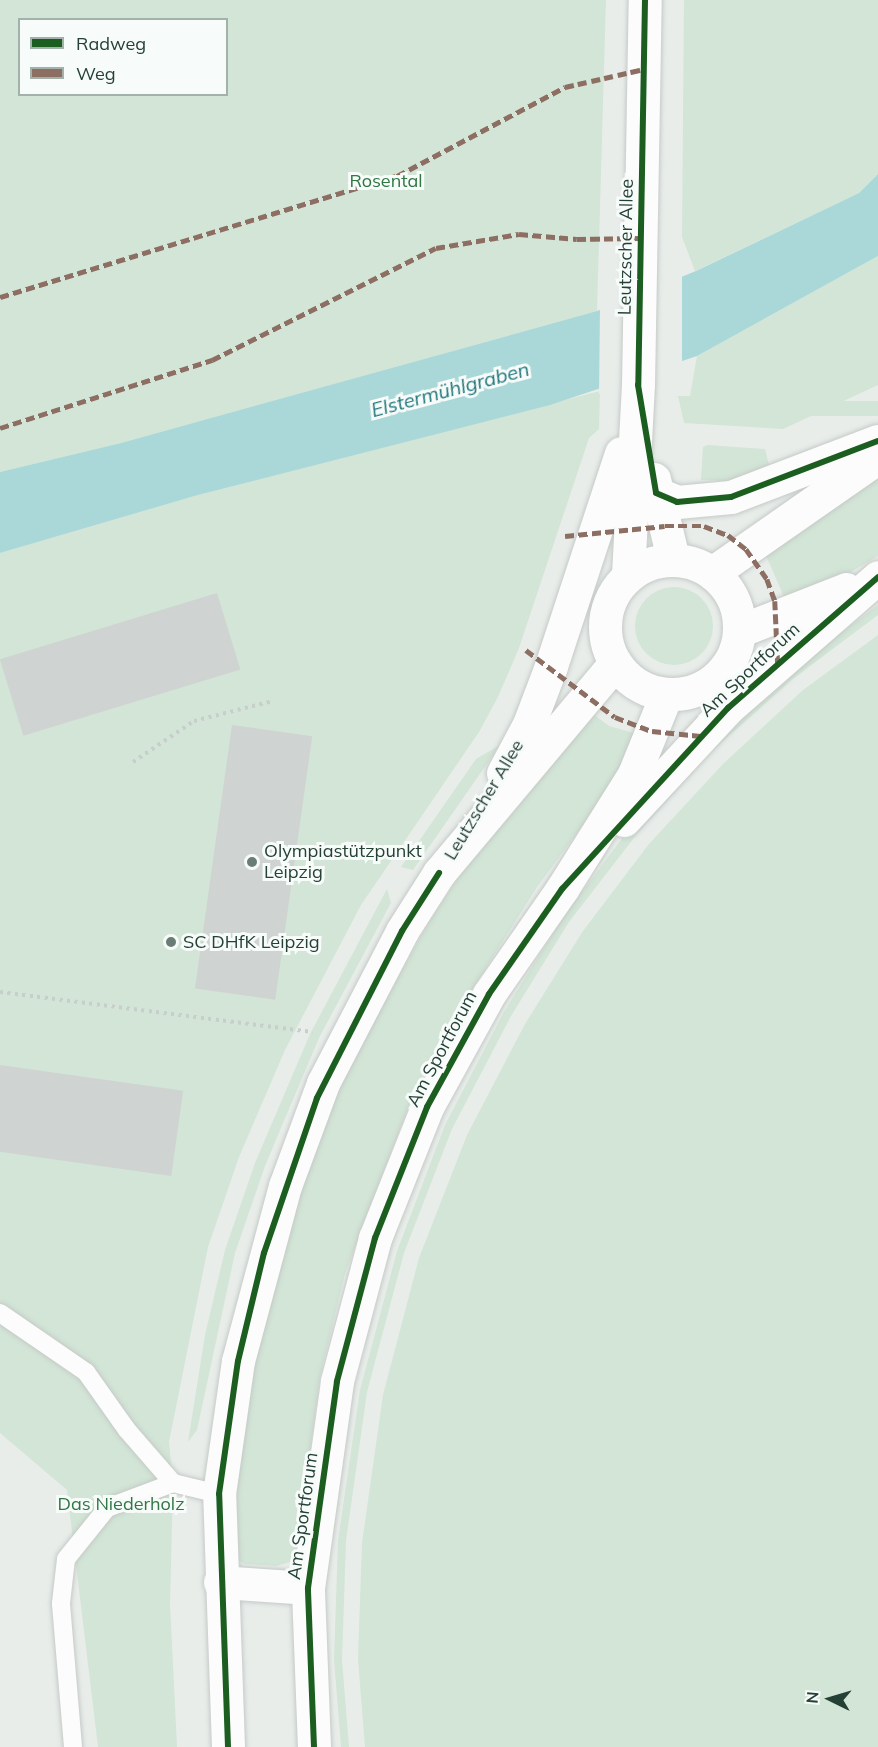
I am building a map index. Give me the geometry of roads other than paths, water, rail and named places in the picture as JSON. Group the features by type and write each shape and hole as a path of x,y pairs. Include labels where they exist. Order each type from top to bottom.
{"main road":[{"name":"Leutzscher Allee","path":"628,575 638,385 645,0"},
{"name":"Leutzscher Allee","path":"638,385 656,493 673,559"},
{"name":"Leutzscher Allee","path":"439,873 511,760 529,724 616,474 638,385"},
{"path":"656,493 677,502 731,496 878,441"},
{"path":"712,573 878,457"},
{"path":"673,559 700,565 712,573 733,598 739,631 735,652 716,678 688,693 666,695 646,690 628,679 615,663 604,626 606,607 628,575 641,566 673,559"},
{"name":"Am Sportforum","path":"739,631 808,606 878,575"},
{"name":"Am Sportforum","path":"562,889 728,708 878,575"},
{"path":"228,1747 220,1582 219,1494 238,1361 264,1253 316,1098 402,931 439,873 615,663"},
{"name":"Am Sportforum","path":"314,1747 308,1587 337,1381 375,1238 427,1107 489,994 562,889 634,774 666,695"},
{"name":"Am Sportforum","path":"220,1582 308,1587"}],"lane":[{"path":"0,1313 86,1372 127,1430 173,1483"},
{"path":"73,1747 61,1603 66,1559 107,1508 173,1483 219,1494"}],"water":[{"name":"Elstermühlgraben","path":"878,174 878,256 697,356 550,405 198,495 0,553 0,472 121,443 597,311 696,271 859,193"}],"place":[{"name":"Olympiastützpunkt Leipzig","path":"252,862"},
{"name":"SC DHfK Leipzig","path":"171,942"}],"park label":[{"name":"Rosental","path":"386,181"},
{"name":"Das Niederholz","path":"121,1504"}]}
